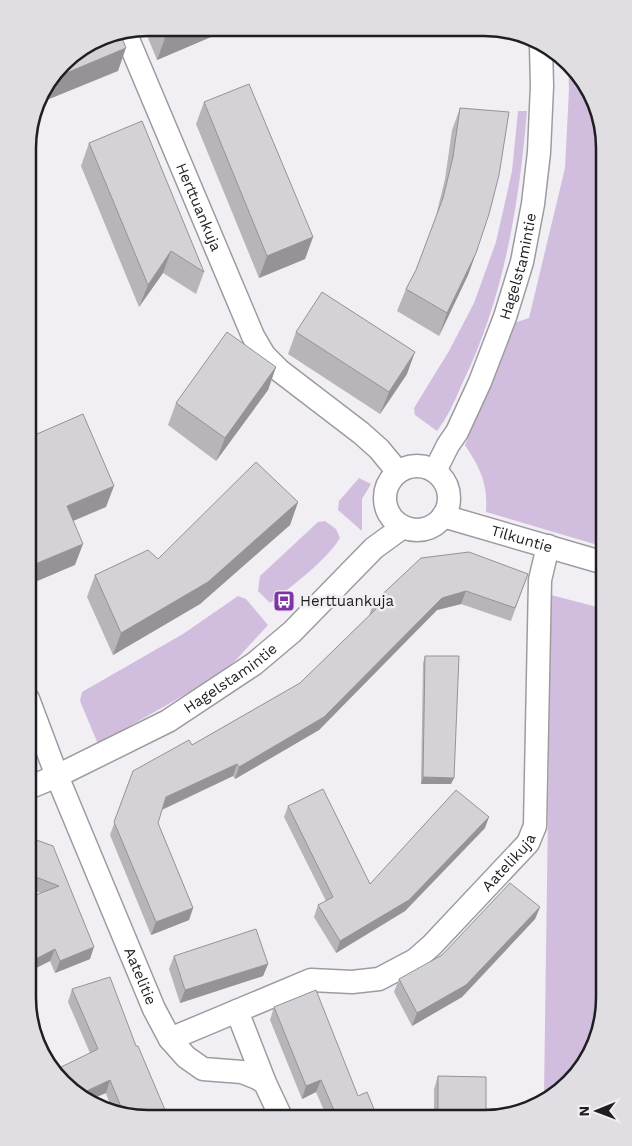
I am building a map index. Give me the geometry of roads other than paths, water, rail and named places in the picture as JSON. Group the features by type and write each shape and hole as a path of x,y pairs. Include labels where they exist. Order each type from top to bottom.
{"street":[{"name":"Herttuankuja","path":"128,38 253,336 264,355 280,371 361,433 379,449 398,472"},
{"name":"Hagelstamintie","path":"435,472 448,445 457,432 480,382 505,317 522,262 533,204 539,152 542,86 540,52"},
{"path":"416,466 426,467 435,472 442,478 447,487 448,507 444,516 430,527 421,529 404,527 394,520 388,512 386,490 391,480 398,472 416,466"},
{"name":"Tilkuntie","path":"444,516 596,560"},
{"name":"Hagelstamintie","path":"36,785 168,721 254,664 292,632 374,548 404,527"},
{"name":"Aatelikuja","path":"170,1039 311,980 352,982 379,979 415,960 432,945 528,843 535,826 540,580 548,546"},
{"name":"Aatelitie","path":"36,720 57,776 154,1010 170,1039 186,1058 202,1069 242,1072 265,1083"},
{"path":"237,1011 278,1110"}],"place":[{"name":"Herttuankuja","path":"284,601"}]}
